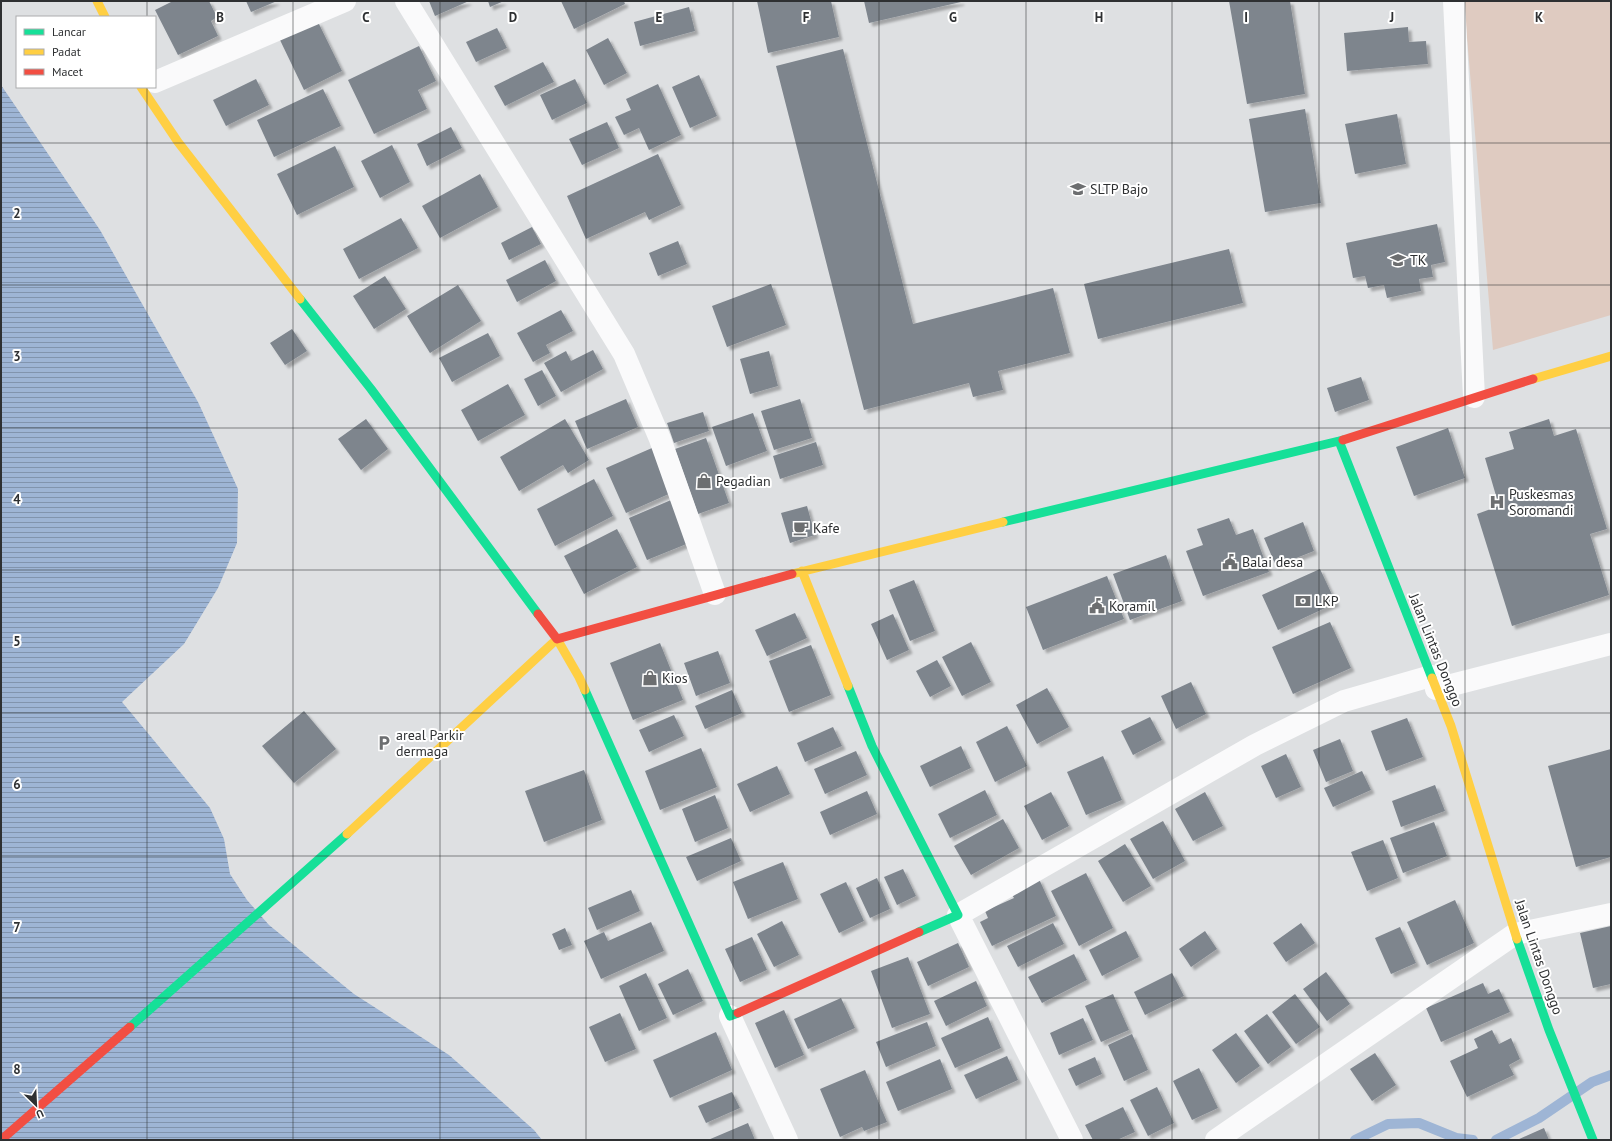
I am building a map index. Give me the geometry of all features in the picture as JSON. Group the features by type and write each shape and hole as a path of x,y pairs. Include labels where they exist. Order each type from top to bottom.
{"main road":[{"path":"97,1 104,16"},
{"path":"147,88 178,142 370,388 557,639 579,677 730,1016 958,915 872,746 802,571"},
{"path":"1,1140 319,860 557,639 802,571 1339,441 1474,397 1611,356"},
{"name":"Jalan Lintas Donggo","path":"1339,441 1451,726 1515,934 1557,1050 1593,1140"}],"street":[{"path":"156,82 345,1"},
{"path":"406,1 624,354 660,439 715,594"},
{"path":"1454,1 1474,397"},
{"path":"1072,1140 958,915 1255,746 1344,701 1611,644"},
{"path":"1216,1140 1515,934 1611,914"},
{"path":"730,1016 787,1140"}],"shaded area":[{"path":"1464,1 1611,1 1611,315 1493,350"}],"water":[{"path":"1,85 100,230 198,402 238,489 237,543 218,588 184,644 122,702 210,808 224,839 230,874 247,900 269,925 354,994 449,1055 534,1130 542,1140 1,1140"}],"building":[{"path":"173,1 209,1 217,17 211,21 218,36 178,55 155,10"},
{"path":"246,1 277,1 251,12"},
{"path":"429,1 469,1 435,16"},
{"path":"488,1 504,1 490,7"},
{"path":"561,1 624,1 625,4 574,29"},
{"path":"757,1 831,1 839,37 768,53"},
{"path":"864,1 961,1 961,2 869,23"},
{"path":"1229,1 1290,1 1305,94 1247,104"},
{"path":"689,7 695,31 640,46 634,22"},
{"path":"318,22 342,71 304,90 280,40"},
{"path":"1408,27 1409,42 1426,41 1428,64 1347,71 1344,33"},
{"path":"497,28 507,48 476,62 466,42"},
{"path":"608,38 627,73 604,85 586,50"},
{"path":"419,46 436,81 418,90 427,109 374,134 348,80"},
{"path":"843,49 913,324 1053,288 1070,353 998,371 1003,390 973,397 969,383 864,410 776,66"},
{"path":"543,62 554,82 505,106 494,86"},
{"path":"699,75 717,116 690,128 672,87"},
{"path":"256,79 269,105 226,126 213,100"},
{"path":"575,79 587,103 552,120 540,95"},
{"path":"658,84 681,135 649,150 639,128 624,135 615,117 631,110 626,99"},
{"path":"323,89 341,126 274,157 257,120"},
{"path":"1305,109 1321,203 1265,212 1249,119"},
{"path":"1397,114 1406,164 1355,174 1345,124"},
{"path":"607,122 619,148 582,165 569,139"},
{"path":"451,127 462,148 427,166 417,144"},
{"path":"392,145 410,182 380,198 361,161"},
{"path":"335,146 354,187 297,215 277,174"},
{"path":"658,154 681,205 649,220 645,212 586,239 567,196"},
{"path":"480,174 498,207 440,238 422,206"},
{"path":"401,218 418,248 359,279 343,249"},
{"path":"1437,224 1445,262 1431,265 1433,277 1419,279 1421,291 1387,298 1384,285 1368,288 1365,276 1353,278 1346,243"},
{"path":"532,227 541,244 509,260 501,243"},
{"path":"678,241 687,264 658,276 649,253"},
{"path":"1229,249 1243,303 1098,339 1084,284"},
{"path":"545,260 556,281 517,302 506,280"},
{"path":"385,276 406,309 374,329 353,296"},
{"path":"771,284 786,325 727,347 712,306"},
{"path":"458,285 481,321 430,353 407,316"},
{"path":"561,310 573,331 546,345 550,353 533,362 517,333"},
{"path":"292,329 307,351 285,365 270,343"},
{"path":"488,333 500,356 452,382 439,358"},
{"path":"593,350 603,369 561,392 544,363 566,351 571,361"},
{"path":"769,351 778,386 750,394 740,359"},
{"path":"542,370 556,396 538,406 524,379"},
{"path":"1361,377 1369,400 1335,412 1327,388"},
{"path":"508,384 525,415 478,441 461,410"},
{"path":"626,399 638,427 587,449 575,421"},
{"path":"800,399 812,438 774,450 761,411"},
{"path":"703,412 709,431 674,443 667,423"},
{"path":"753,413 767,451 726,466 712,427"},
{"path":"366,419 388,449 361,470 338,439"},
{"path":"565,419 589,460 568,473 563,465 519,491 500,457"},
{"name":"Puskesmas Soromandi","path":"1549,419 1554,436 1576,429 1607,529 1590,534 1609,595 1512,626 1477,514 1499,506 1485,458 1514,449 1509,432"},
{"path":"1448,428 1465,478 1414,496 1396,447"},
{"path":"706,438 729,503 698,514 675,449"},
{"path":"816,442 823,465 780,479 773,456"},
{"path":"652,448 671,493 626,513 606,468"},
{"path":"594,479 613,516 555,546 537,509"},
{"path":"671,500 689,543 647,560 629,518"},
{"path":"807,506 815,535 790,543 781,513"},
{"path":"1229,518 1236,535 1253,529 1269,572 1203,596 1186,551 1203,545 1197,529"},
{"path":"1303,522 1314,551 1276,566 1264,538"},
{"path":"617,529 637,567 584,594 564,556"},
{"path":"1166,555 1182,601 1130,620 1113,574"},
{"path":"1320,569 1336,603 1278,630 1262,595"},
{"path":"1107,576 1124,619 1043,650 1026,607"},
{"path":"914,580 935,631 910,641 889,590"},
{"path":"795,613 807,638 767,656 755,630"},
{"path":"893,614 909,650 887,660 871,624"},
{"path":"1330,622 1351,668 1293,694 1272,647"},
{"path":"971,642 991,682 962,696 942,657"},
{"path":"660,643 683,700 633,720 610,663"},
{"path":"811,645 831,695 789,712 769,661"},
{"path":"718,651 730,683 696,696 684,663"},
{"path":"937,660 951,686 930,697 916,671"},
{"path":"1191,682 1206,714 1176,729 1161,696"},
{"path":"1047,688 1069,727 1037,744 1016,705"},
{"path":"732,690 742,713 705,729 695,706"},
{"path":"304,711 336,749 294,783 262,746"},
{"path":"674,715 684,736 649,752 639,730"},
{"path":"1150,717 1162,740 1133,755 1121,731"},
{"path":"1407,718 1423,757 1386,771 1371,731"},
{"path":"1007,726 1027,766 995,782 976,742"},
{"path":"833,727 842,746 805,762 797,743"},
{"path":"1340,739 1353,771 1326,782 1313,750"},
{"path":"961,746 971,768 930,787 920,766"},
{"path":"701,748 717,787 660,810 645,771"},
{"path":"1611,749 1611,857 1576,867 1548,766"},
{"path":"856,751 867,775 825,794 814,769"},
{"path":"1286,754 1301,787 1276,798 1261,766"},
{"path":"1103,756 1122,800 1086,815 1067,772"},
{"path":"777,766 790,794 750,812 737,784"},
{"path":"584,770 602,820 544,842 525,791"},
{"path":"1362,771 1371,790 1333,807 1324,788"},
{"path":"1435,785 1445,811 1401,827 1392,801"},
{"path":"985,790 997,815 950,838 938,814"},
{"path":"867,791 877,814 830,835 820,812"},
{"path":"1051,792 1069,826 1042,840 1024,806"},
{"path":"1205,792 1223,826 1193,841 1175,809"},
{"path":"715,795 728,828 695,842 682,809"},
{"path":"1003,819 1019,848 971,875 954,846"},
{"path":"1163,821 1185,861 1153,879 1130,839"},
{"path":"1434,822 1447,856 1403,873 1390,838"},
{"path":"731,838 741,861 697,881 686,857"},
{"path":"1383,840 1398,878 1367,891 1351,852"},
{"path":"1125,844 1151,886 1123,902 1098,861"},
{"path":"783,862 798,899 748,919 733,882"},
{"path":"903,869 916,896 897,905 884,877"},
{"path":"1086,873 1113,928 1079,946 1051,891"},
{"path":"877,878 890,909 870,918 856,888"},
{"path":"1039,879 1056,916 992,946 980,922 988,918 985,911 1014,898 1011,893"},
{"path":"846,882 864,921 839,933 820,894"},
{"path":"631,890 640,911 597,930 588,908"},
{"path":"1455,900 1474,943 1427,965 1407,922"},
{"path":"782,921 799,955 774,967 757,934"},
{"path":"651,922 664,951 601,979 584,941 604,932 608,941"},
{"path":"1053,923 1064,944 1018,967 1007,946"},
{"path":"1301,923 1315,943 1286,962 1273,943"},
{"path":"1611,926 1611,984 1593,988 1580,933"},
{"path":"1400,927 1416,963 1391,974 1375,938"},
{"path":"565,928 572,945 559,950 552,934"},
{"path":"1126,931 1139,957 1102,976 1089,950"},
{"path":"1205,931 1217,949 1191,967 1179,949"},
{"path":"752,937 767,970 740,982 725,949"},
{"path":"958,943 969,967 928,986 917,962"},
{"path":"1074,954 1087,980 1042,1003 1028,977"},
{"path":"908,957 930,1014 892,1028 871,971"},
{"path":"688,969 703,1001 673,1015 658,984"},
{"path":"1326,972 1350,1004 1327,1021 1303,989"},
{"path":"646,973 667,1018 639,1031 619,986"},
{"path":"1172,973 1184,996 1145,1015 1134,992"},
{"path":"976,981 987,1006 946,1026 934,1001"},
{"path":"1483,983 1488,994 1499,989 1510,1012 1441,1042 1426,1008"},
{"path":"1113,994 1129,1030 1101,1042 1085,1006"},
{"path":"1295,994 1320,1027 1296,1044 1272,1012"},
{"path":"841,998 855,1028 808,1049 794,1019"},
{"path":"784,1010 804,1055 775,1068 755,1023"},
{"path":"620,1013 636,1049 605,1062 589,1027"},
{"path":"1267,1014 1291,1047 1268,1064 1244,1031"},
{"path":"988,1017 1001,1048 955,1068 941,1038"},
{"path":"1083,1018 1093,1040 1059,1055 1050,1033"},
{"path":"927,1022 936,1046 886,1067 876,1042"},
{"path":"1492,1030 1499,1044 1511,1038 1520,1059 1509,1065 1514,1075 1467,1097 1450,1061 1478,1048 1474,1039"},
{"path":"716,1032 732,1070 670,1098 653,1060"},
{"path":"1236,1033 1260,1066 1236,1083 1212,1050"},
{"path":"1132,1034 1148,1070 1124,1081 1108,1045"},
{"path":"1375,1053 1396,1085 1372,1101 1350,1069"},
{"path":"1007,1056 1018,1080 976,1099 964,1075"},
{"path":"1095,1057 1102,1074 1076,1086 1068,1069"},
{"path":"940,1059 952,1089 898,1111 886,1082"},
{"path":"1199,1068 1218,1108 1192,1120 1173,1081"},
{"path":"865,1070 887,1122 864,1131 862,1127 840,1137 820,1089"},
{"path":"1157,1087 1174,1123 1148,1136 1130,1100"},
{"path":"732,1092 740,1108 706,1123 698,1106"},
{"path":"1123,1107 1135,1132 1117,1140 1093,1140 1085,1125"},
{"path":"748,1123 755,1140 708,1140"},
{"path":"1544,1128 1549,1140 1517,1140"}],"waterway":[{"path":"1496,1140 1539,1118 1592,1082 1611,1075"},
{"path":"1355,1140 1388,1124 1419,1123 1456,1138 1473,1140"}],"traffic: fast":[{"path":"300,299 371,389 538,614"},
{"path":"1343,440 1339,441 1432,678"},
{"path":"1003,522 1339,441"},
{"path":"848,686 872,746 958,915 919,932"},
{"path":"585,690 730,1016 738,1013"},
{"path":"130,1027 347,834"},
{"path":"1517,939 1549,1030 1593,1140"}],"traffic: slow":[{"path":"97,1 104,16"},
{"path":"142,88 178,142 300,299"},
{"path":"1533,379 1611,356"},
{"path":"792,574 1003,522"},
{"path":"802,571 848,686"},
{"path":"347,834 557,639 585,690"},
{"path":"1432,678 1451,726 1517,939"}],"traffic: jam":[{"path":"1343,440 1533,379"},
{"path":"538,614 557,639 792,574"},
{"path":"738,1013 919,932"},
{"path":"1,1140 130,1027"}],"place":[{"name":"SLTP Bajo","path":"1078,189"},
{"name":"TK","path":"1398,260"},
{"name":"Pegadian","path":"704,481"},
{"name":"Puskesmas Soromandi","path":"1497,502"},
{"name":"Kafe","path":"801,528"},
{"name":"Balai desa","path":"1230,562"},
{"name":"LKP","path":"1303,601"},
{"name":"Koramil","path":"1097,606"},
{"name":"Kios","path":"650,678"},
{"name":"areal Parkir dermaga","path":"384,743"}]}
